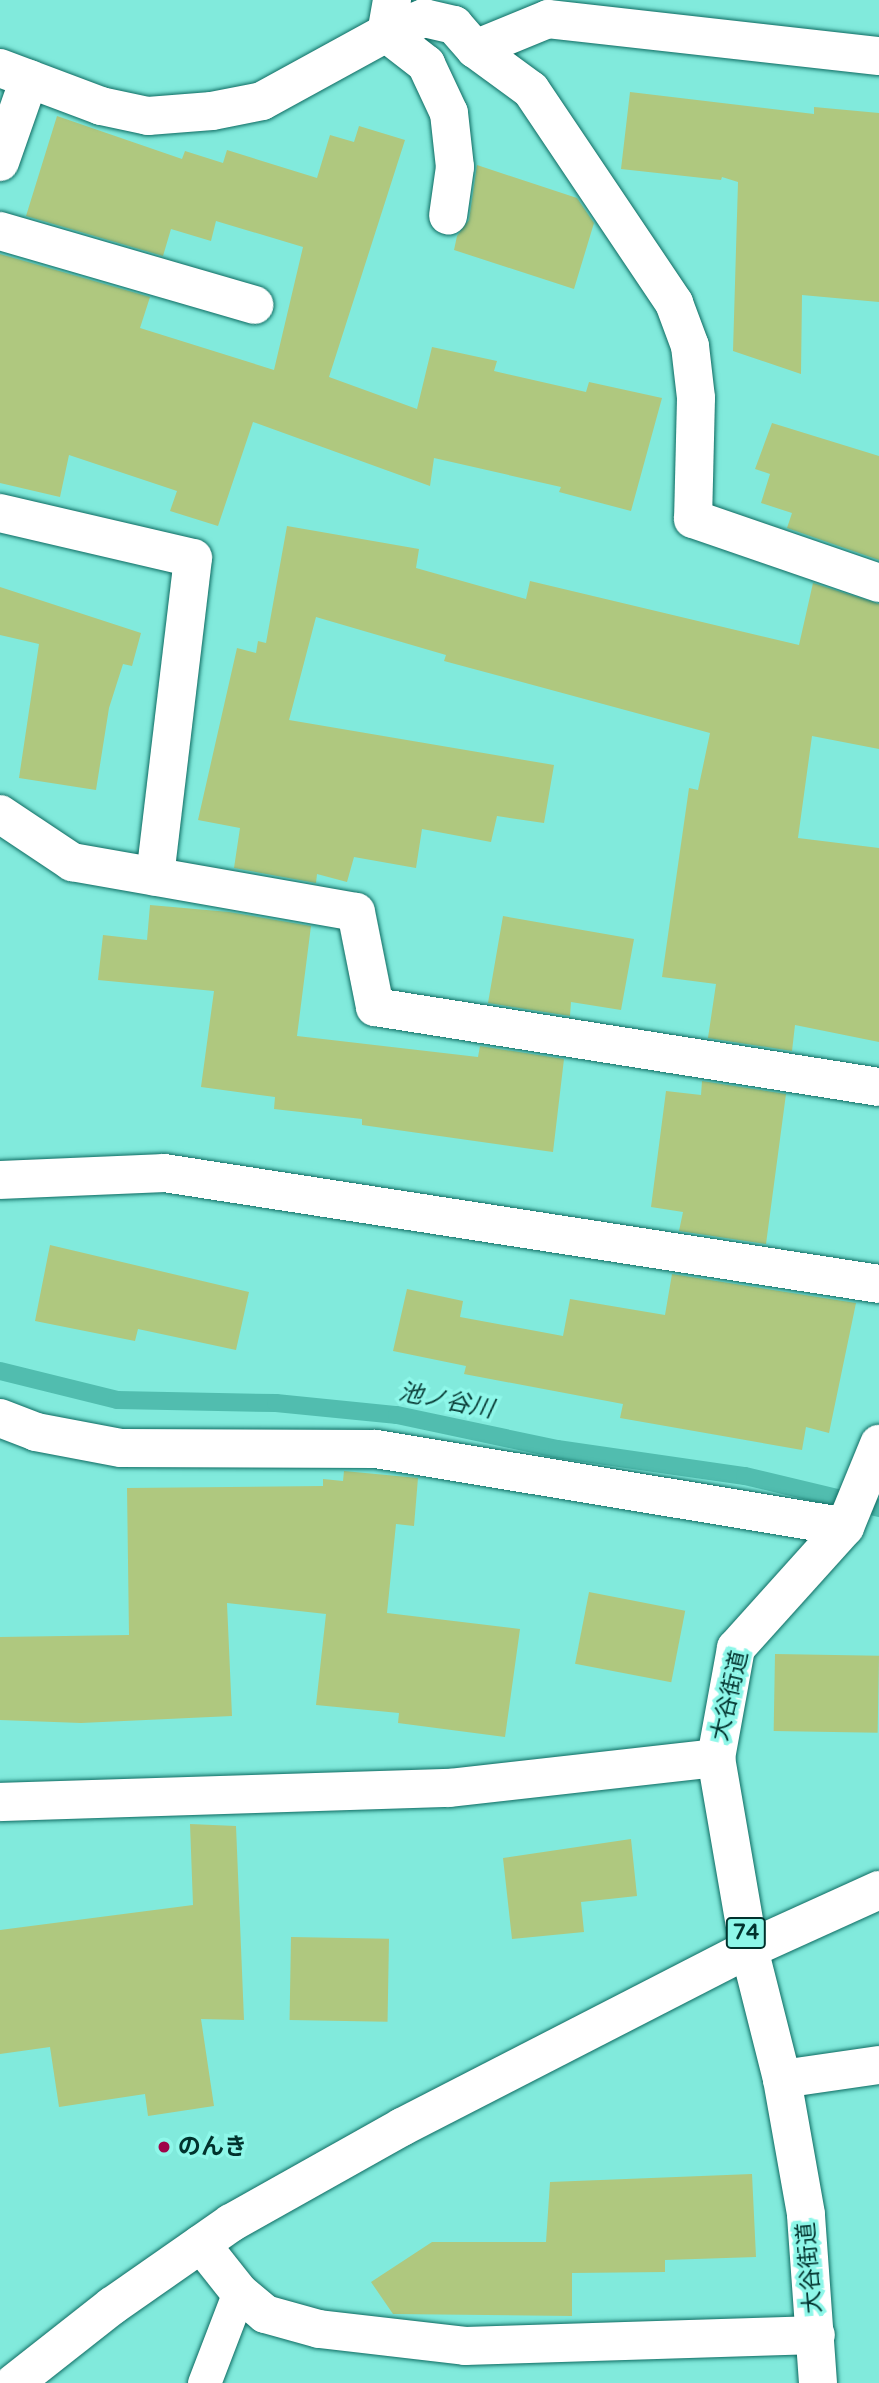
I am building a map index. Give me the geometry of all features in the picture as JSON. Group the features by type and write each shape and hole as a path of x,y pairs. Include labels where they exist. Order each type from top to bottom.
{"street":[{"path":"389,17 426,64 449,113 455,167 448,216"},
{"path":"0,162 15,74 101,106 148,116 212,111 272,96 389,17 424,18 454,25 475,49 531,90 674,303 690,346 696,398 694,519 879,583"},
{"path":"475,49 548,19 879,57"},
{"path":"0,231 254,306"},
{"path":"0,513 193,558 155,877"},
{"path":"0,814 72,862 356,912 375,1007 879,1087"},
{"path":"0,1180 164,1173 879,1284"},
{"path":"0,1418 36,1432 121,1447 376,1449 846,1525"},
{"name":"大谷街道","path":"818,2383 806,2214 782,2079 749,1949 716,1758 736,1648 846,1525 875,1455"},
{"path":"0,1802 449,1788 716,1758"},
{"name":"74","path":"749,1949 879,1890"},
{"path":"14,2383 112,2306 201,2244 402,2127 749,1949"},
{"path":"782,2079 879,2064"},
{"path":"201,2244 239,2292 265,2314 319,2329 465,2346 816,2335"}],"lane":[{"path":"204,2383 239,2292"}],"building":[{"path":"630,92 814,114 814,107 879,113 879,302 802,295 801,374 733,351 738,182 722,177 721,180 621,169"},
{"path":"57,116 182,159 185,151 223,163 227,150 317,178 330,135 354,142 359,126 405,140 329,377 417,409 432,347 497,361 494,371 586,392 589,382 662,398 631,511 559,492 561,487 434,458 430,486 253,422 218,526 170,511 177,491 69,455 60,497 0,483 0,254 150,297 140,328 274,370 303,247 216,221 211,241 171,229 163,256 26,216"},
{"path":"477,165 577,198 594,223 574,289 454,250 457,236 469,220"},
{"path":"772,423 879,456 879,560 787,528 792,513 761,503 770,474 755,469"},
{"path":"287,526 419,549 416,568 526,599 530,581 799,645 813,583 879,604 879,749 812,736 798,838 879,848 879,1042 795,1025 792,1051 708,1038 716,984 662,977 689,788 698,790 710,733 444,661 446,655 316,617 289,720 554,765 544,823 497,816 491,842 422,829 416,868 354,857 347,882 317,874 316,883 234,868 240,828 198,820 237,648 256,653 258,641 266,643"},
{"path":"0,587 141,633 132,666 123,664 109,708 96,790 19,778 39,644 0,635"},
{"path":"150,905 229,912 311,926 297,1036 478,1057 480,1046 564,1059 553,1152 362,1125 362,1119 274,1109 275,1097 201,1087 214,991 98,980 103,935 147,940"},
{"path":"503,916 634,939 621,1010 571,1002 570,1016 488,1003"},
{"path":"702,1081 786,1094 766,1244 679,1231 683,1212 651,1207 666,1091 701,1095"},
{"path":"50,1245 249,1292 236,1350 138,1329 135,1341 35,1321"},
{"path":"672,1274 856,1303 829,1433 806,1427 802,1450 620,1418 623,1404 464,1374 466,1366 393,1351 407,1289 463,1301 460,1317 563,1336 570,1299 665,1315"},
{"path":"344,1471 418,1478 414,1526 396,1524 387,1613 520,1629 505,1737 398,1723 399,1713 316,1705 326,1614 227,1603 232,1716 81,1723 0,1720 0,1637 129,1635 127,1488 323,1486 323,1479 343,1481"},
{"path":"589,1592 685,1611 671,1682 575,1664"},
{"path":"775,1654 879,1656 878,1733 774,1731"},
{"path":"190,1824 236,1826 244,2020 201,2019 214,2106 148,2116 145,2094 59,2107 50,2047 0,2054 0,1930 193,1905"},
{"path":"631,1839 637,1896 581,1902 584,1932 512,1939 503,1858"},
{"path":"291,1937 389,1939 388,2022 290,2020"},
{"path":"752,2174 756,2257 665,2260 665,2272 572,2273 572,2316 393,2314 371,2282 432,2242 546,2242 550,2182"}],"waterway":[{"name":"池ノ谷川","path":"0,1371 117,1400 276,1403 397,1415 557,1449 745,1476 879,1508"}],"place":[{"name":"のんき","path":"164,2147"}]}
